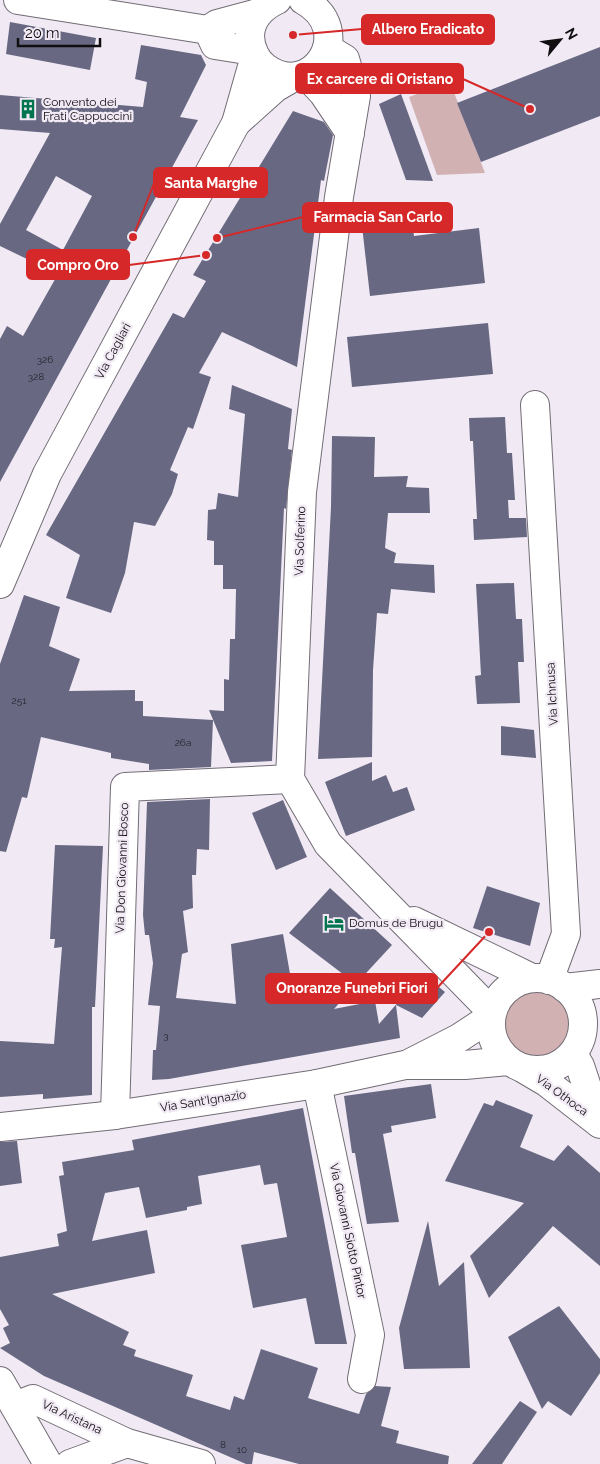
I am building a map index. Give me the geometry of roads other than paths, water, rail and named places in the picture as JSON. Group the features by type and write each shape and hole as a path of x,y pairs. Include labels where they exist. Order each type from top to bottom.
{"main road":[{"path":"18,0 208,30 218,24 268,4"},
{"path":"309,2 324,18 328,28 328,48"},
{"name":"Via Cagliari","path":"0,584 46,474 236,123 254,53 250,34 268,4"},
{"path":"208,30 215,45 254,53 262,65 282,76 299,75 323,93 350,133"},
{"name":"Via Cagliari","path":"236,123 275,88 321,61 328,48"},
{"name":"Via Solferino","path":"290,779 302,492 339,197 356,96 345,60 328,48"},
{"name":"Via Ichnusa","path":"534,404 566,934 548,982"},
{"path":"290,779 328,844 398,913 492,1015"},
{"name":"Via Don Giovanni Bosco","path":"115,1115 125,787 290,779"},
{"path":"398,913 548,982 573,995 582,1015 585,1040 563,1063 551,1068 538,1071 516,1065 502,1055 493,1039 492,1015 496,1002 511,986 548,982 600,984"},
{"name":"Via Sant'Ignazio","path":"405,1065 459,1038 492,1015"},
{"name":"Via Othoca","path":"585,1040 580,1066 600,1123"},
{"name":"Via Sant'Ignazio","path":"0,1127 115,1115 317,1084 405,1065 516,1065"},
{"name":"Via Othoca","path":"516,1065 546,1082 600,1123"},
{"name":"Via Giovanni Siotto Pintor","path":"317,1084 370,1335 362,1379"},
{"path":"0,1381 48,1464"},
{"name":"Via Aristana","path":"15,1406 33,1399 128,1443 201,1464"},
{"name":"Via Aristana","path":"70,1464 128,1443"}],"place":[{"name":"Albero Eradicato","path":"293,35"},
{"name":"Convento dei Frati Cappuccini","path":"28,109"},
{"name":"Ex carcere di Oristano","path":"530,109"},
{"name":"Santa Marghe","path":"133,237"},
{"name":"Farmacia San Carlo","path":"217,238"},
{"name":"Compro Oro","path":"206,255"},
{"name":"Domus de Brugu","path":"334,923"},
{"name":"Onoranze Funebri Fiori","path":"489,932"}]}
